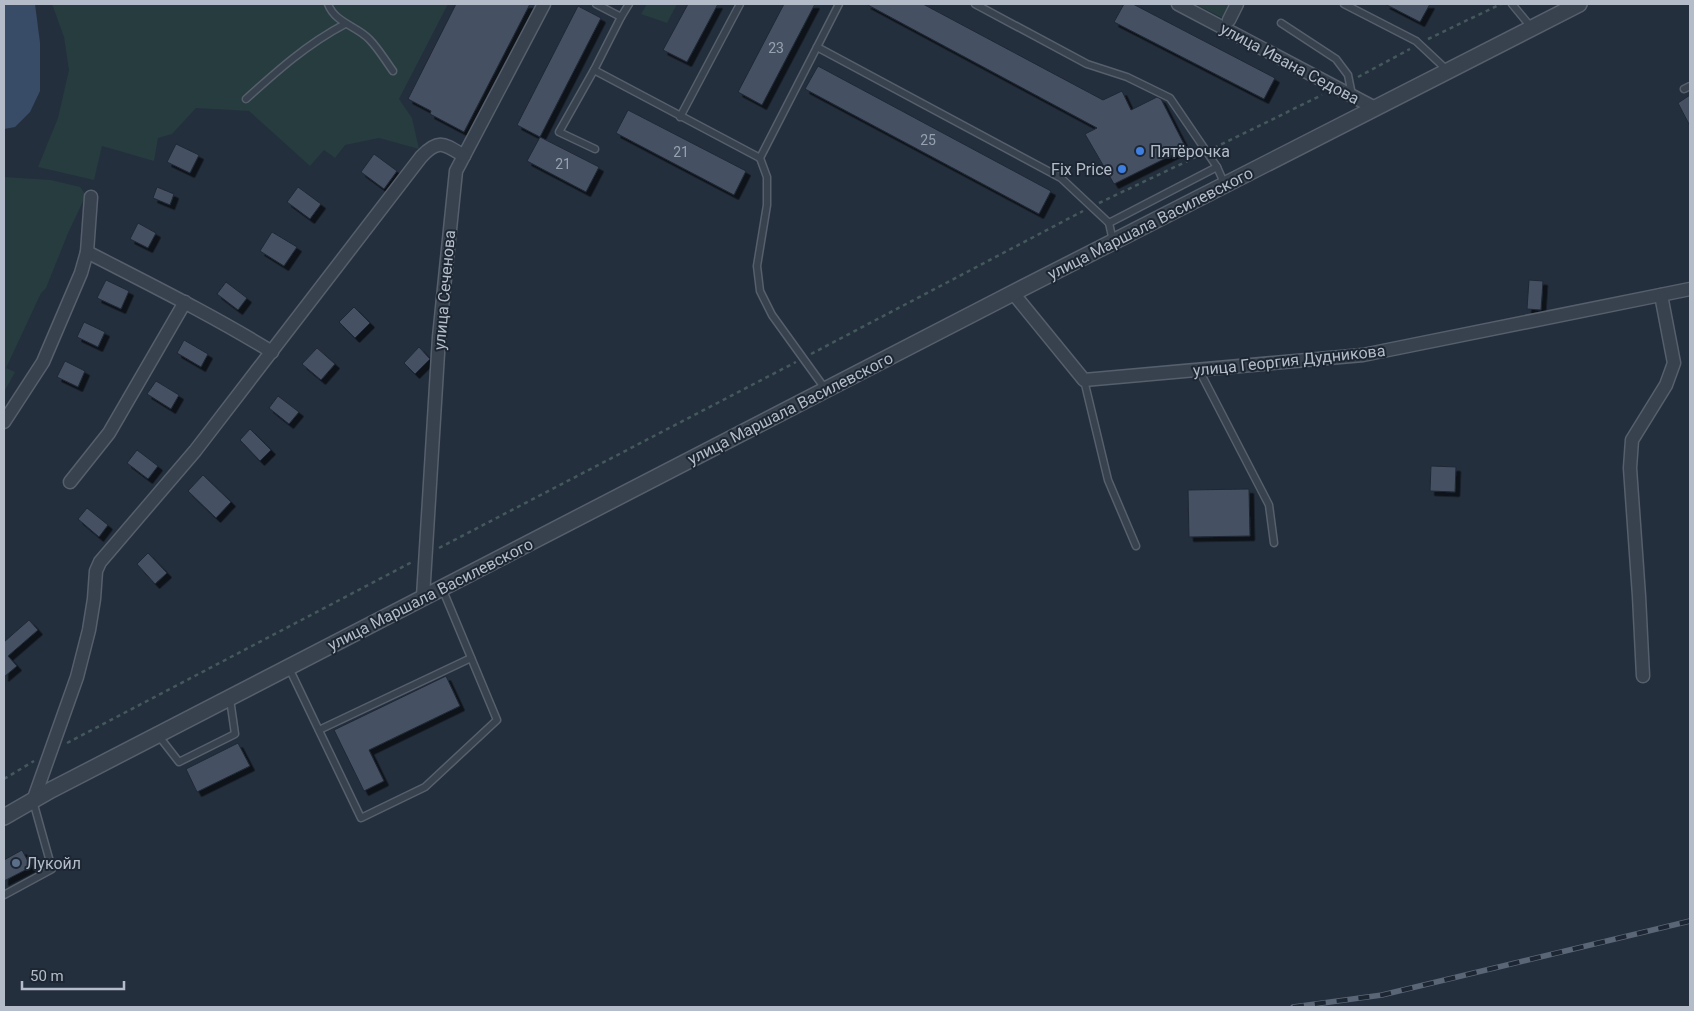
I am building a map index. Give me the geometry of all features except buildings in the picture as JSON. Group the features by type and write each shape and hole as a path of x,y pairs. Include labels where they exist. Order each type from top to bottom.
{"street":[{"name":"улица Сеченова","path":"423,597 439,337 456,172 544,4"},
{"name":"улица Ивана Седова","path":"1178,4 1375,108"},
{"path":"1229,20 1237,4"},
{"name":"улица Маршала Василевского","path":"4,817 423,597 1579,4"},
{"path":"33,801 77,677 87,640 94,599 96,570 100,562 195,451 421,157 435,144 445,144 464,156"},
{"path":"4,422 43,362 81,273 87,252 91,197"},
{"path":"87,252 185,302 272,352"},
{"name":"улица Георгия Дудникова","path":"1084,380 1363,355 1690,289"},
{"path":"1013,293 1084,380"},
{"path":"1643,676 1630,468 1632,440 1666,385 1674,363 1661,295"},
{"path":"70,482 109,433 185,302"}],"lane":[{"path":"328,4 329,8 345,24 368,38 393,71"},
{"path":"596,4 621,18"},
{"path":"595,149 559,132 629,4"},
{"path":"680,117 740,4"},
{"path":"760,158 839,4"},
{"path":"975,4 1087,64 1128,77 1170,98 1217,167 1226,185"},
{"path":"1344,4 1419,44 1448,71"},
{"path":"1512,4 1532,28"},
{"path":"1282,23 1336,59 1348,75 1352,97"},
{"path":"246,99 293,57 345,24"},
{"path":"817,47 1061,178 1109,223 1113,242"},
{"path":"594,70 760,158 767,177 767,205 757,266 760,291 772,315 826,390"},
{"path":"1109,223 1217,167"},
{"path":"1199,370 1269,505 1274,543"},
{"path":"1084,380 1108,480 1136,546"},
{"path":"289,667 361,818 425,787 498,720 442,588"},
{"path":"319,730 471,658"},
{"path":"158,735 179,762 236,734 230,698"},
{"path":"4,895 52,869 33,801"}],"path":[{"path":"1349,82 1419,44 1501,4"},
{"path":"4,779 52,751 1092,206 1336,88"}],"green space":[{"path":"52,4 448,4 399,99 412,118 419,149 379,138 345,145 335,158 324,150 310,166 249,111 196,108 172,134 158,138 154,161 102,146 94,180 38,167 58,118 69,70 64,37"},
{"path":"647,4 677,4 667,23 641,14"},
{"path":"1195,4 1231,4 1223,18"},
{"path":"4,177 51,180 80,187 86,195 68,233 46,288 41,293 6,368 15,372 4,392"}],"water":[{"path":"4,4 35,4 40,43 40,91 30,112 15,127 4,129"}],"railway":[{"path":"1293,1007 1382,995 1690,921"}],"place":[{"name":"Пятёрочка","path":"1140,151"},
{"name":"Fix Price","path":"1122,169"},
{"name":"Лукойл","path":"16,863"}]}
